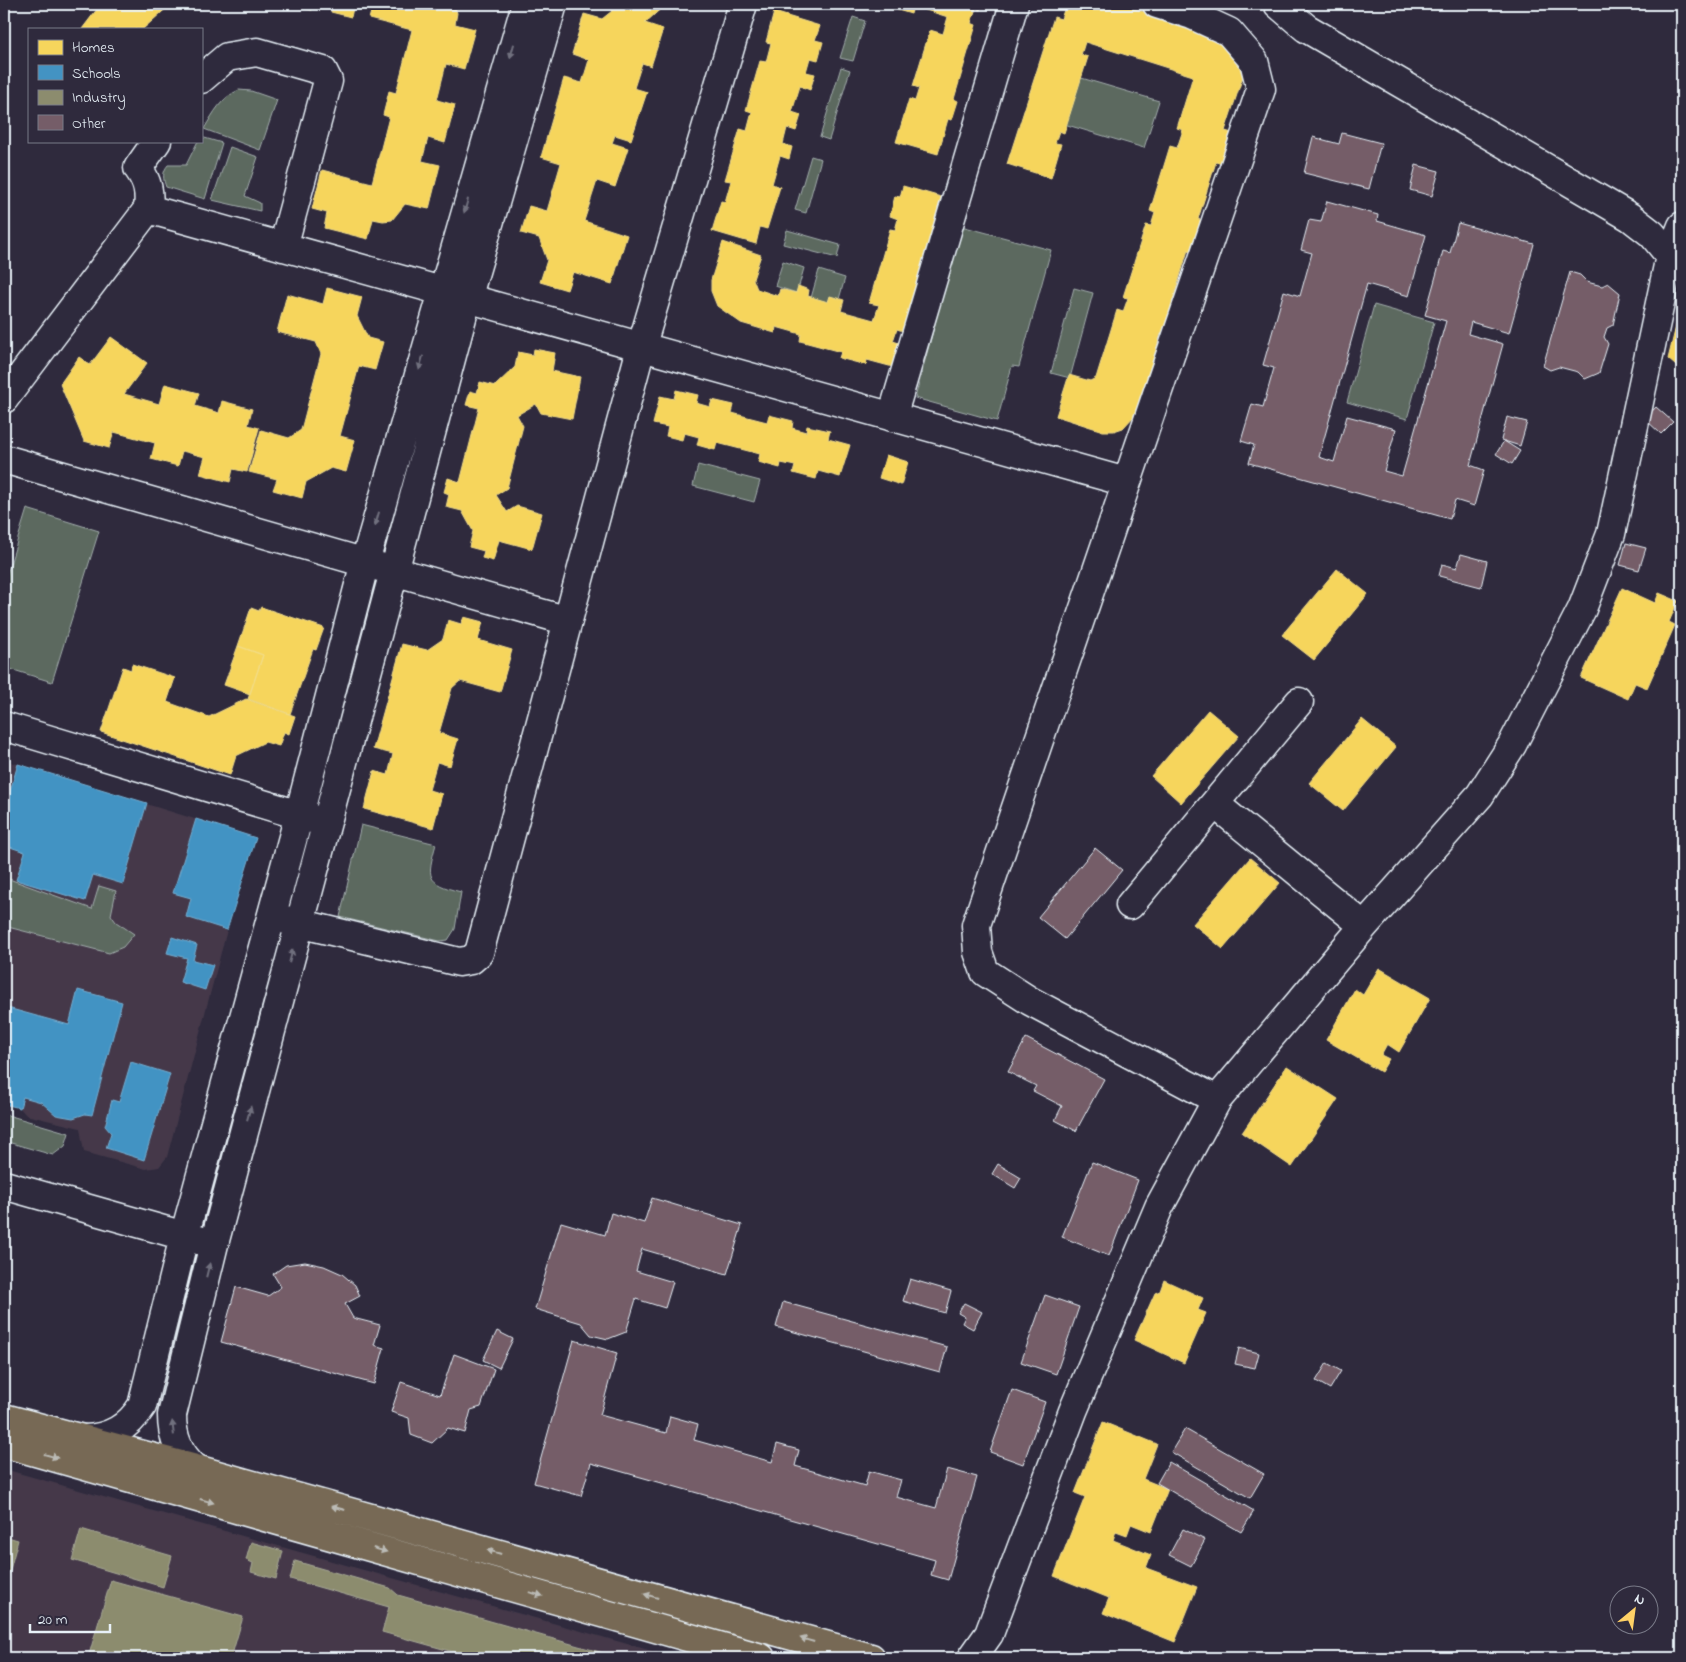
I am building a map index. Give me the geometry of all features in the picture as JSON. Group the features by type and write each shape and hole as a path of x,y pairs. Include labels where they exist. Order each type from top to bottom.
{"highway":[{"path":"4,1418 196,1469 871,1658"},
{"path":"4,1443 761,1658"}],"street":[{"path":"196,1469 187,1461 174,1439 172,1415 214,1244 394,571 454,295 526,4"},
{"path":"84,1438 98,1438 124,1428 142,1406 184,1237 299,815 365,562 554,4"},
{"path":"271,916 459,962 471,960 479,953 642,348 743,4"},
{"path":"892,417 1014,4"},
{"path":"1157,4 1192,15 1229,32 1254,61 1260,89 976,925 978,952 985,972 1007,988 1217,1100"},
{"path":"1278,4 1306,28 1630,217 1652,234 1676,262"},
{"path":"202,78 227,57 257,52 323,71 328,81 283,247"},
{"path":"4,399 148,209 148,186 146,178 138,168 156,142"},
{"path":"148,209 1126,482"},
{"path":"972,1658 990,1646 1070,1420 1159,1207 1217,1100 1364,926 1480,795 1512,746 1582,609 1611,534 1676,262 1682,226"},
{"path":"4,459 568,621"},
{"path":"1130,905 1299,702"},
{"path":"4,726 326,822"},
{"path":"1215,804 1364,926"},
{"path":"4,1185 214,1244"}],"shaded area":[{"path":"4,760 256,838 227,930 167,1157 159,1167 146,1169 84,1152 80,1128 26,1115 20,1108 4,1104"},
{"path":"4,1469 677,1658 4,1658"}],"green space":[{"path":"853,17 865,21 853,61 840,58"},
{"path":"841,67 850,70 829,140 820,137"},
{"path":"1078,77 1159,101 1144,148 1064,124"},
{"path":"239,90 251,91 277,100 260,150 204,129 223,101"},
{"path":"202,137 222,143 205,199 166,187 164,173 168,165 186,165 198,142 202,142"},
{"path":"230,147 258,157 245,196 260,203 260,211 212,200"},
{"path":"811,156 821,159 806,213 795,210"},
{"path":"961,226 1051,250 1019,367 1012,366 997,421 915,398"},
{"path":"787,230 840,245 837,258 783,244"},
{"path":"783,261 804,268 797,293 775,286"},
{"path":"819,270 845,278 837,306 811,298"},
{"path":"1074,288 1093,293 1070,378 1051,373"},
{"path":"1374,305 1434,322 1407,419 1347,402"},
{"path":"698,465 760,481 754,502 693,486"},
{"path":"27,509 99,531 52,682 4,667 4,584"},
{"path":"361,825 436,844 430,871 432,877 435,882 449,889 461,892 455,929 448,940 440,941 340,917"},
{"path":"4,872 9,879 92,909 99,886 116,891 111,915 116,922 134,934 123,947 109,953 4,926"},
{"path":"4,1114 69,1133 65,1146 53,1155 4,1141"}],"building: Homes":[{"path":"101,4 171,4 144,28 83,28"},
{"path":"287,4 313,4 312,10"},
{"path":"332,4 354,4 351,17 331,12"},
{"path":"373,4 454,4 457,13 455,24 475,29 464,69 446,64 437,100 455,105 445,143 428,138 422,161 440,165 429,209 405,204 392,220 373,219 368,239 324,228 327,213 312,209 322,170 372,183 389,117 383,115 389,91 396,93 412,30 369,19"},
{"path":"607,4 666,4 645,23 663,29 651,66 642,63 634,88 647,92 631,140 615,135 612,143 628,148 615,187 597,181 584,221 627,235 612,284 573,272 567,290 540,282 547,260 539,238 521,233 529,206 547,211 561,163 541,157 564,78 582,83 589,60 572,54 584,14 602,19 612,11"},
{"path":"889,4 982,4 980,10 976,8 971,23 976,25 954,99 958,101 952,120 948,119 938,154 896,142 909,99 915,101 919,88 913,86 930,30 943,34 948,17 913,6 911,14 888,7"},
{"path":"1066,4 1120,4 1220,36 1231,41 1244,73 1225,131 1232,133 1222,164 1216,162 1198,219 1204,222 1195,252 1188,250 1171,306 1176,308 1168,335 1161,333 1136,414 1123,428 1114,431 1103,431 1056,416 1069,375 1090,381 1096,378 1117,310 1123,312 1128,298 1123,297 1146,225 1151,226 1155,213 1150,211 1170,146 1177,148 1183,130 1177,128 1193,76 1085,42 1081,55 1088,57 1064,133 1059,131 1055,143 1061,144 1051,178 1007,164 1054,17 1061,19"},
{"path":"774,12 820,26 815,40 823,42 818,60 810,58 806,72 815,74 810,90 800,86 792,112 801,115 796,131 787,128 783,144 792,147 789,159 780,156 772,184 780,187 767,229 760,227 756,244 712,231 721,201 725,202 731,181 725,180 740,129 747,131 752,112 746,110 760,61 766,62 771,43 766,42"},
{"path":"903,186 941,197 932,230 937,232 932,248 927,246 903,331 897,329 893,341 899,343 893,367 867,360 866,365 839,358 841,352 800,341 801,334 776,327 775,333 741,323 717,306 711,291 711,280 723,242 761,255 753,279 757,289 778,296 780,289 796,293 798,286 809,290 808,296 828,302 830,296 844,300 841,311 874,320 879,305 869,303 890,229 895,230 898,219 890,216 895,196 900,197"},
{"path":"327,288 362,297 357,316 368,338 383,342 375,370 359,366 340,436 355,440 346,472 331,468 306,482 302,498 273,490 277,479 249,472 261,430 289,438 301,430 321,354 316,342 277,332 287,294 323,304"},
{"path":"1682,310 1682,371 1668,359 1679,314"},
{"path":"111,337 147,363 124,394 159,404 165,384 199,393 195,406 219,413 222,401 252,409 248,425 259,428 247,472 233,469 230,482 200,474 205,457 182,451 178,466 151,459 155,443 114,432 109,448 84,441 60,384 79,357 90,365"},
{"path":"534,349 555,353 552,371 580,377 572,419 541,413 536,404 517,415 523,426 507,488 496,495 507,512 517,506 542,513 532,549 499,540 493,561 482,558 484,551 469,547 473,531 462,511 446,507 449,494 444,492 448,478 460,482 479,408 466,405 470,391 477,393 480,382 495,386 515,367 518,352 533,355"},
{"path":"676,390 698,395 696,403 710,407 712,400 734,405 732,413 767,422 769,415 793,421 792,428 806,432 807,426 830,431 828,439 850,445 840,477 818,471 816,479 793,473 795,466 781,463 780,468 758,462 760,454 717,443 715,450 697,445 699,437 684,433 682,440 666,436 668,427 653,424 660,396 674,399"},
{"path":"886,455 908,462 901,485 879,478"},
{"path":"1337,569 1368,594 1314,660 1282,635"},
{"path":"1622,588 1655,603 1659,593 1678,601 1669,622 1675,625 1647,688 1635,683 1628,699 1581,678"},
{"path":"261,607 324,628 316,650 313,649 290,714 248,699 263,655 238,646 251,608 259,611"},
{"path":"464,617 483,622 478,640 512,650 500,692 460,681 452,688 439,733 458,739 450,766 437,762 429,790 442,794 433,828 364,809 374,771 388,775 393,754 373,749 402,644 427,650 443,639 448,620 461,624"},
{"path":"238,646 263,655 250,694 224,685"},
{"path":"132,664 175,678 167,702 209,717 246,699 295,716 289,734 284,732 279,746 265,742 236,756 230,775 101,732 123,667 131,670"},
{"path":"1208,710 1239,736 1181,803 1151,776"},
{"path":"1362,719 1396,747 1343,811 1309,783"},
{"path":"1250,858 1280,883 1223,949 1193,924"},
{"path":"1379,968 1430,998 1399,1052 1387,1044 1381,1055 1389,1059 1381,1072 1326,1040 1355,989 1363,995"},
{"path":"1287,1066 1338,1099 1292,1167 1242,1133"},
{"path":"1164,1280 1203,1298 1198,1310 1206,1313 1184,1363 1134,1340 1155,1293 1160,1291"},
{"path":"1103,1422 1157,1444 1143,1479 1168,1489 1151,1532 1131,1524 1127,1535 1116,1531 1113,1540 1151,1555 1146,1568 1197,1587 1175,1642 1103,1613 1109,1598 1054,1576 1085,1497 1075,1493"}],"building: Schools":[{"path":"18,764 147,803 123,884 93,875 85,901 16,880 25,852 4,845 4,811"},
{"path":"196,819 256,838 227,930 186,917 191,898 173,893"},
{"path":"172,937 197,945 193,960 213,965 205,990 180,982 187,958 167,953"},
{"path":"78,990 122,1002 92,1115 85,1114 73,1118 56,1115 41,1102 23,1097 20,1108 4,1104 4,1007 69,1025"},
{"path":"131,1062 170,1074 144,1160 106,1148 111,1133 105,1126 112,1100 119,1102"}],"building: Industry":[{"path":"81,1529 172,1556 163,1587 72,1560"},
{"path":"4,1536 18,1540 4,1592"},
{"path":"251,1542 283,1551 276,1579 251,1572 253,1563 246,1560"},
{"path":"295,1561 390,1588 398,1595 621,1658 475,1658 382,1632 389,1607 290,1579"},
{"path":"111,1580 243,1617 231,1658 88,1658"}],"building: Other":[{"path":"1342,133 1381,143 1369,189 1304,173 1313,137 1339,144"},
{"path":"1416,165 1439,171 1432,196 1410,190"},
{"path":"1327,201 1378,215 1377,221 1426,235 1409,296 1367,284 1319,457 1334,462 1347,416 1396,429 1384,471 1402,476 1446,321 1425,315 1443,251 1450,253 1458,223 1534,244 1509,333 1471,322 1468,334 1503,344 1470,465 1484,470 1474,506 1455,500 1450,519 1249,463 1254,445 1241,441 1252,404 1263,407 1274,368 1263,365 1284,291 1300,296 1312,253 1301,250 1309,220 1321,222"},
{"path":"1570,272 1580,275 1587,282 1602,286 1608,283 1620,293 1613,325 1607,328 1604,337 1608,344 1599,373 1585,379 1578,372 1559,367 1550,370 1543,366"},
{"path":"1656,407 1673,422 1661,434 1645,419"},
{"path":"1507,417 1527,422 1520,446 1501,440"},
{"path":"1504,441 1520,451 1512,464 1496,454"},
{"path":"1626,543 1646,548 1639,570 1620,565"},
{"path":"1461,554 1487,561 1481,587 1439,576 1442,564 1457,568"},
{"path":"1095,848 1122,870 1065,939 1038,917"},
{"path":"1026,1038 1104,1079 1076,1131 1055,1120 1062,1106 1033,1091 1036,1086 1008,1072"},
{"path":"1092,1162 1138,1180 1109,1256 1062,1237"},
{"path":"998,1164 1021,1178 1015,1188 992,1174"},
{"path":"652,1198 742,1225 727,1274 642,1249 636,1271 673,1282 665,1308 636,1299 626,1332 608,1339 591,1335 581,1323 535,1309 561,1222 605,1235 611,1213 644,1223"},
{"path":"305,1262 324,1266 342,1274 355,1285 360,1296 345,1304 353,1318 380,1325 374,1345 384,1348 374,1384 221,1342 236,1287 268,1296 281,1287 273,1274 286,1265"},
{"path":"910,1279 951,1291 945,1313 903,1301"},
{"path":"1045,1295 1079,1307 1056,1374 1021,1362"},
{"path":"783,1302 947,1347 940,1372 776,1327"},
{"path":"964,1303 982,1312 973,1329 962,1323 965,1317 958,1313"},
{"path":"497,1331 513,1339 499,1368 483,1360"},
{"path":"574,1340 617,1353 600,1415 666,1433 670,1416 698,1424 694,1440 772,1462 777,1444 799,1450 795,1466 865,1486 869,1471 901,1480 896,1497 936,1508 947,1469 977,1477 948,1580 931,1575 935,1560 591,1463 581,1496 534,1483"},
{"path":"1239,1348 1259,1353 1255,1368 1235,1364"},
{"path":"454,1354 494,1369 481,1407 471,1410 465,1433 448,1428 432,1443 411,1435 409,1418 391,1412 401,1382 440,1395"},
{"path":"1327,1363 1341,1371 1330,1389 1316,1381"},
{"path":"1012,1390 1045,1402 1023,1464 990,1452"},
{"path":"1185,1429 1264,1474 1250,1498 1171,1452"},
{"path":"1169,1462 1254,1511 1241,1532 1157,1483"},
{"path":"1183,1529 1205,1540 1191,1566 1169,1555"}]}
